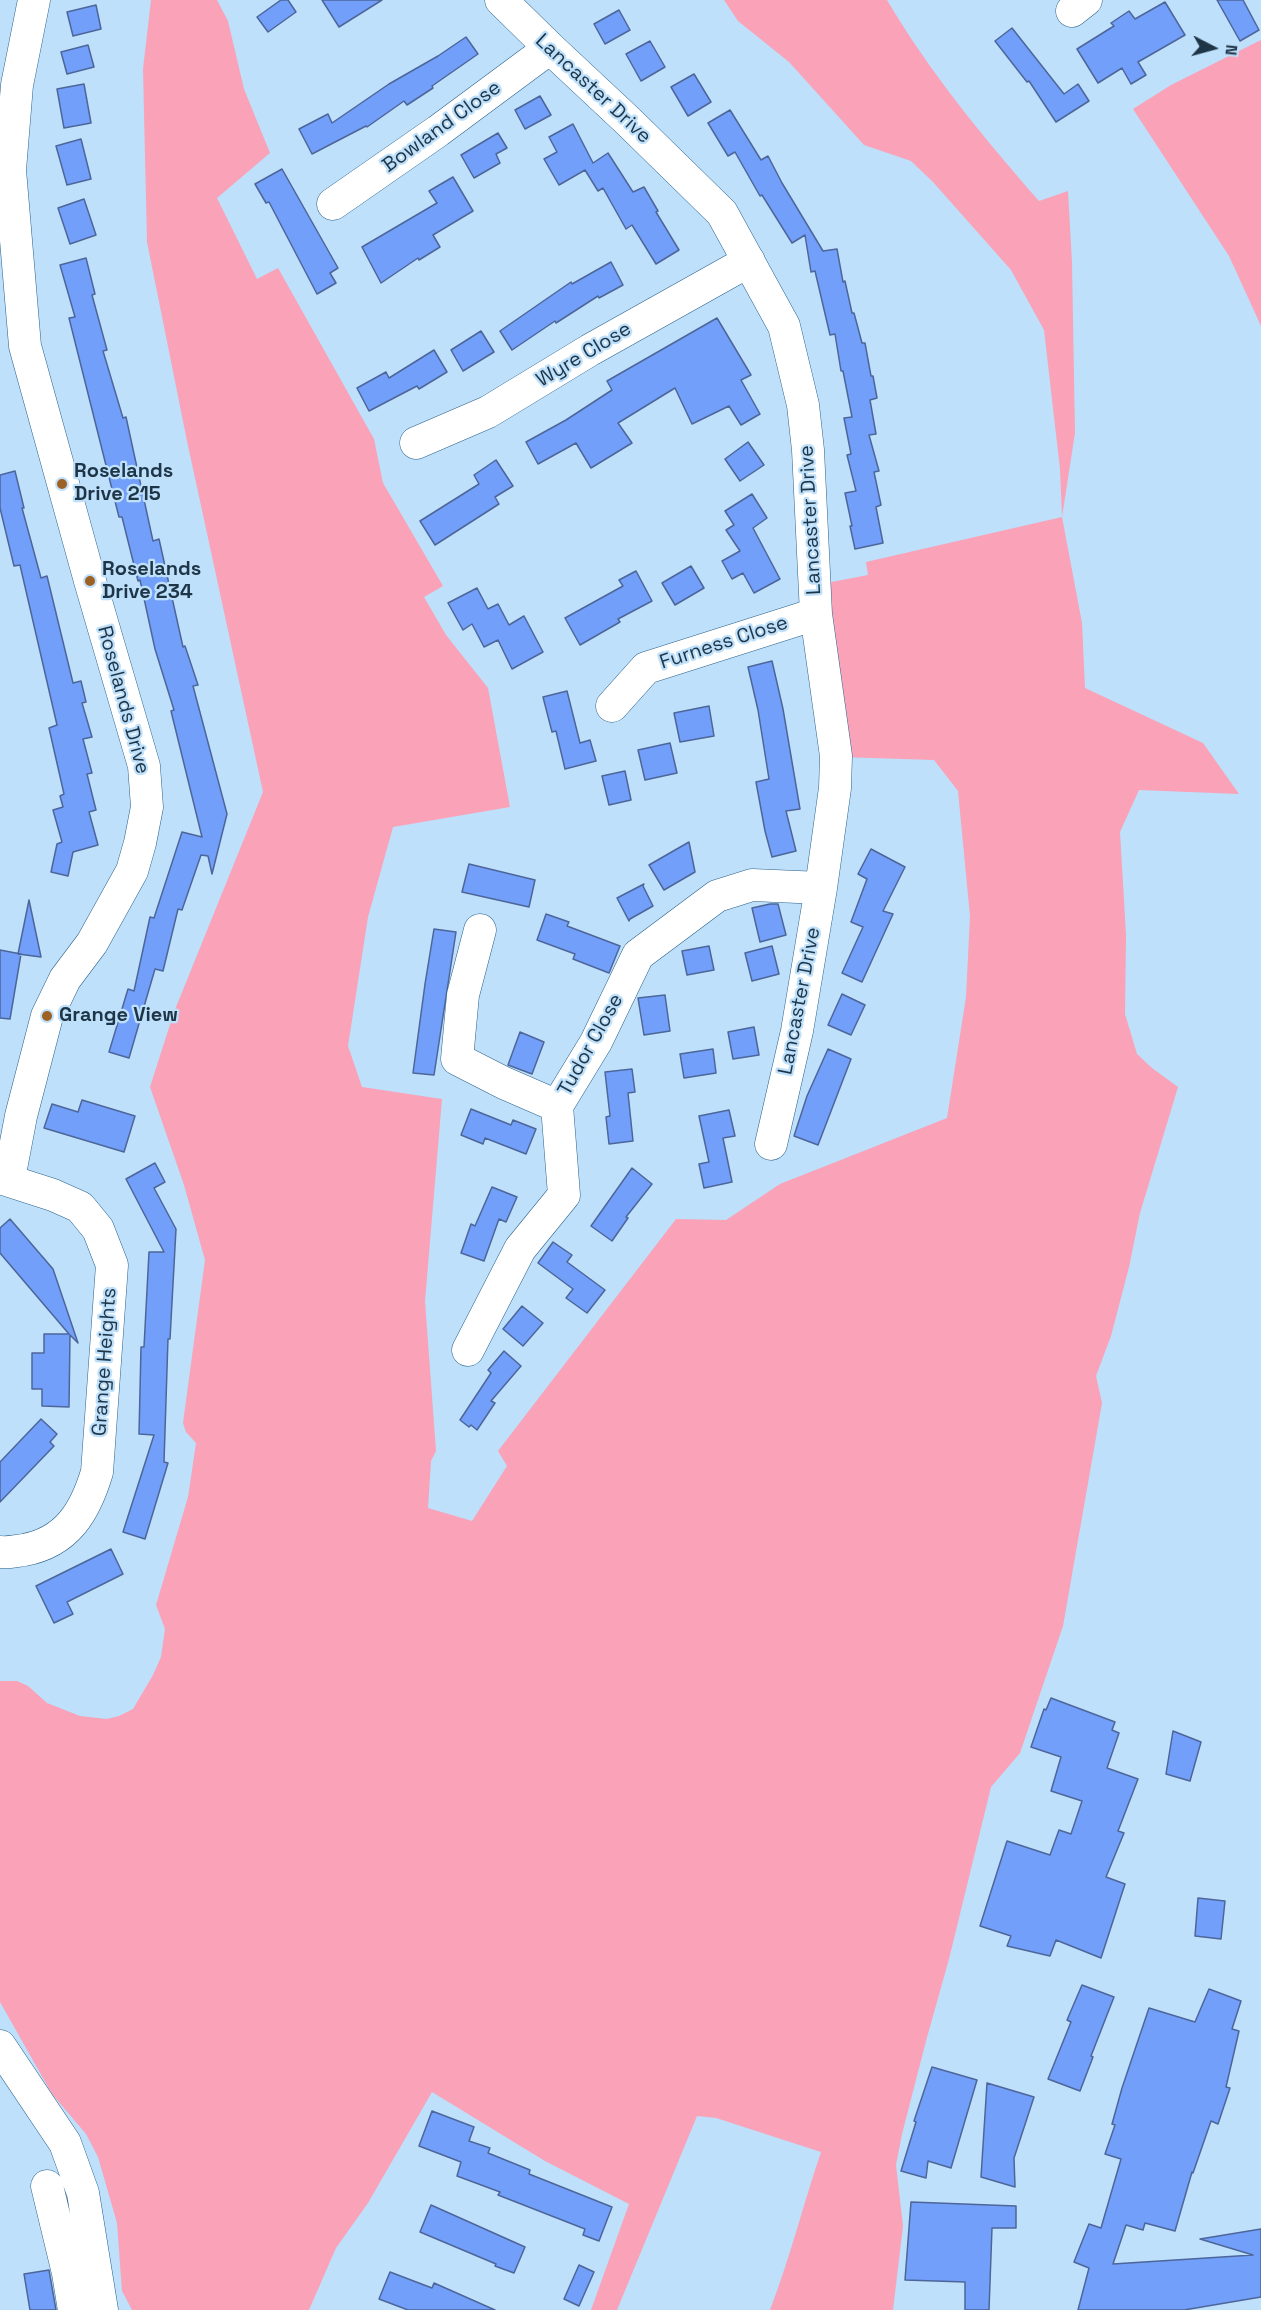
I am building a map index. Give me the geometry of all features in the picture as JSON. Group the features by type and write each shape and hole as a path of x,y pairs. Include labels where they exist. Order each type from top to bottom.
{"street":[{"name":"Roselands Drive","path":"5,1179 47,1016 65,979 92,943 132,871 147,807 144,766 25,346 10,170 17,85 34,0"},
{"name":"Lancaster Drive","path":"501,0 722,213 784,326 803,405 808,450 816,614 836,756 835,788 797,1031 771,1144"},
{"name":"Bowland Close","path":"333,204 438,131 550,48"},
{"name":"Wyre Close","path":"416,443 488,412 590,350 749,261"},
{"name":"Furness Close","path":"612,706 646,668 816,614"},
{"name":"Tudor Close","path":"468,1350 520,1249 564,1195 557,1106 596,1042 638,955 717,896 752,885 821,888"},
{"path":"480,930 463,995 457,1059 557,1106"},
{"name":"Grange Heights","path":"0,1552 7,1553 42,1546 66,1531 89,1498 97,1472 112,1265 98,1229 80,1207 5,1179"},
{"path":"0,2046 65,2143 83,2193 102,2310"},
{"path":"46,2186 68,2273 74,2310"}],"shaded area":[{"path":"151,0 217,0 228,21 244,89 270,153 217,198 257,279 278,268 374,439 383,483 443,586 424,597 446,635 488,688 510,807 393,827 368,917 348,1046 362,1087 442,1099 425,1301 436,1451 431,1461 428,1508 472,1521 507,1466 498,1451 676,1219 726,1220 780,1184 947,1118 966,997 970,916 958,791 934,760 840,757 816,585 868,575 866,562 1062,517 1082,623 1085,688 1203,743 1239,794 1139,790 1120,832 1126,935 1125,1014 1137,1054 1178,1087 1140,1213 1111,1336 1096,1376 1102,1403 1063,1626 1020,1753 991,1787 949,1959 902,2134 896,2165 903,2226 893,2310 770,2310 821,2152 716,2118 697,2116 617,2310 591,2310 629,2204 545,2161 432,2092 368,2203 336,2248 309,2310 132,2310 122,2291 117,2223 98,2157 86,2134 52,2094 0,2002 0,1681 17,1681 28,1686 47,1703 80,1716 107,1719 133,1709 161,1657 165,1629 156,1605 188,1497 196,1443 186,1432 183,1423 205,1260 184,1185 150,1087 174,1012 263,792 187,441 147,242 143,69"},
{"path":"724,0 887,0 921,53 959,104 1039,201 1068,191 1072,263 1075,433 1062,517 1060,469 1044,330 1011,270 933,182 911,161 864,145 789,62 738,21"},
{"path":"1261,40 1261,326 1229,256 1133,109 1171,85"}],"building":[{"path":"281,0 288,0 296,12 268,32 257,17"},
{"path":"322,0 382,0 339,27"},
{"path":"1217,0 1243,0 1259,30 1240,41"},
{"path":"1165,2 1185,35 1138,62 1146,75 1131,84 1122,68 1098,83 1077,49 1114,26 1111,23 1129,11 1135,19"},
{"path":"96,5 101,29 73,36 67,12"},
{"path":"619,10 630,30 605,44 594,24"},
{"path":"1012,28 1064,94 1078,84 1089,101 1056,122 1029,81 1027,82 995,41"},
{"path":"466,37 478,54 407,105 404,101 367,127 312,154 299,129 328,114 332,123 389,84"},
{"path":"650,41 665,67 641,81 626,54"},
{"path":"88,45 94,67 67,74 61,52"},
{"path":"694,74 711,102 688,116 671,87"},
{"path":"84,84 91,123 64,128 57,89"},
{"path":"540,96 551,115 525,129 515,110"},
{"path":"730,110 761,160 768,156 823,251 837,249 843,282 845,281 862,343 865,343 877,398 870,400 876,434 869,435 879,471 874,472 881,505 876,507 883,543 855,549 845,493 856,491 847,455 851,454 844,418 852,417 835,334 830,335 815,271 811,272 805,235 792,243 762,195 760,196 735,152 728,156 708,123"},
{"path":"573,124 593,163 608,153 633,192 644,187 679,250 656,264 632,225 626,229 603,188 598,191 585,170 559,185 544,159 557,152 549,137"},
{"path":"498,133 507,148 496,154 500,163 474,178 461,155"},
{"path":"81,139 91,179 67,185 56,146"},
{"path":"282,169 338,268 330,273 336,283 317,294 269,202 266,203 255,184"},
{"path":"453,177 473,211 433,235 440,247 419,260 418,258 381,283 362,247 437,203 429,191"},
{"path":"84,199 96,235 70,244 58,208"},
{"path":"86,258 95,294 92,295 107,350 103,351 123,418 126,417 153,541 159,539 183,647 185,646 198,685 193,686 227,814 212,874 208,856 201,855 182,910 178,909 163,971 155,969 129,1058 109,1052 128,989 134,991 150,917 154,918 182,832 202,837 171,711 174,710 155,649 140,580 138,581 122,517 119,517 69,318 75,317 60,265"},
{"path":"611,262 623,285 599,298 598,296 556,323 555,321 512,350 500,331 571,282 572,284"},
{"path":"717,318 751,375 741,380 760,414 741,425 729,406 692,424 675,388 618,423 632,443 591,468 576,443 538,464 526,442 566,420 612,390 607,381"},
{"path":"481,331 494,352 463,371 451,350"},
{"path":"434,350 447,372 419,389 417,386 369,411 357,388 386,372 389,378"},
{"path":"748,442 764,465 740,481 725,459"},
{"path":"496,460 513,486 495,497 499,504 435,545 420,521 479,484 474,475"},
{"path":"15,471 24,508 22,508 41,578 47,576 73,683 81,681 86,702 82,703 92,737 83,739 92,773 87,774 96,810 89,812 98,845 73,852 68,876 51,872 57,844 62,842 53,810 63,807 60,796 64,794 49,728 57,725 20,565 14,566 0,508 0,475"},
{"path":"752,494 767,518 753,528 780,579 754,593 743,573 732,579 722,561 740,551 726,530 734,525 725,511"},
{"path":"691,566 704,588 675,605 662,583"},
{"path":"636,571 652,601 618,619 620,622 580,645 565,618 623,586 619,580"},
{"path":"477,588 488,609 498,604 509,625 524,616 543,652 512,669 498,640 484,647 472,624 463,630 448,603"},
{"path":"772,661 783,709 800,809 786,811 796,851 772,857 756,782 769,779 758,710 748,667"},
{"path":"567,691 580,743 590,740 596,761 565,769 556,731 552,732 543,697"},
{"path":"709,706 714,736 680,742 674,713"},
{"path":"670,743 677,773 645,780 638,750"},
{"path":"625,771 631,800 609,805 602,776"},
{"path":"689,842 695,872 664,890 649,865"},
{"path":"871,849 905,867 883,911 893,914 862,982 842,973 863,927 851,922 867,879 858,874"},
{"path":"469,864 535,880 529,907 462,892"},
{"path":"644,884 653,906 629,921 617,898"},
{"path":"29,900 41,957 18,954"},
{"path":"778,904 786,935 760,942 752,908"},
{"path":"546,914 569,922 567,926 620,946 609,973 573,959 575,954 537,940"},
{"path":"434,929 456,932 434,1075 413,1073"},
{"path":"709,946 714,970 687,975 682,951"},
{"path":"772,946 779,974 752,981 745,953"},
{"path":"0,950 21,954 10,1019 0,1018"},
{"path":"842,994 865,1005 851,1035 828,1025"},
{"path":"665,995 670,1031 644,1035 638,998"},
{"path":"754,1027 759,1055 733,1059 728,1032"},
{"path":"520,1032 544,1042 532,1074 508,1065"},
{"path":"713,1049 716,1073 684,1078 680,1054"},
{"path":"828,1049 851,1059 818,1145 794,1136 807,1096"},
{"path":"632,1069 635,1092 628,1093 633,1141 609,1144 606,1117 610,1116 605,1072"},
{"path":"82,1100 135,1116 124,1152 44,1128 52,1104 78,1112"},
{"path":"471,1109 511,1125 513,1120 536,1129 526,1154 485,1138 483,1144 461,1135"},
{"path":"729,1110 735,1136 723,1138 732,1182 704,1188 699,1164 709,1162 699,1116"},
{"path":"155,1163 165,1182 154,1188 176,1229 170,1339 168,1339 164,1462 168,1463 145,1539 123,1532 154,1435 139,1434 141,1347 144,1347 149,1252 164,1252 126,1179"},
{"path":"632,1168 652,1184 626,1217 628,1218 612,1241 591,1226"},
{"path":"492,1187 517,1197 506,1222 499,1219 484,1261 461,1253 471,1224 475,1226"},
{"path":"10,1219 53,1269 78,1343 70,1335 69,1407 42,1406 42,1389 32,1389 32,1353 44,1353 44,1334 69,1334 0,1253 0,1228"},
{"path":"553,1242 572,1255 567,1262 605,1290 587,1313 566,1298 573,1289 538,1263"},
{"path":"522,1306 543,1323 523,1346 503,1329"},
{"path":"504,1351 521,1366 491,1401 495,1403 477,1430 471,1425 469,1427 460,1420 491,1373 488,1370"},
{"path":"41,1419 57,1434 50,1442 54,1446 0,1502 0,1462"},
{"path":"111,1549 123,1574 67,1602 73,1614 54,1623 36,1586"},
{"path":"1051,1698 1115,1722 1112,1730 1119,1733 1107,1768 1138,1779 1118,1831 1124,1833 1106,1877 1125,1884 1101,1958 1056,1940 1050,1956 1007,1946 1011,1936 980,1926 1007,1841 1050,1855 1059,1830 1071,1834 1082,1801 1051,1791 1061,1757 1031,1747 1044,1709 1046,1710"},
{"path":"1173,1731 1201,1742 1190,1781 1166,1774"},
{"path":"1198,1898 1225,1901 1221,1939 1195,1936"},
{"path":"1082,1985 1114,1997 1080,2091 1048,2079 1071,2022 1067,2020"},
{"path":"1209,1989 1241,2001 1232,2029 1239,2031 1226,2087 1230,2088 1218,2124 1211,2121 1192,2172 1175,2231 1145,2223 1143,2230 1126,2225 1113,2264 1253,2255 1200,2239 1261,2229 1261,2297 1184,2310 1078,2310 1089,2268 1074,2262 1089,2224 1101,2228 1121,2159 1105,2154 1115,2125 1112,2124 1122,2088 1149,2008 1195,2022"},
{"path":"932,2067 977,2080 951,2168 928,2161 926,2178 901,2171 916,2122 914,2121"},
{"path":"987,2083 1034,2097 1014,2158 1015,2187 981,2177"},
{"path":"432,2111 474,2127 469,2141 490,2148 488,2153 530,2170 529,2174 612,2207 599,2241 583,2235 585,2229 498,2195 500,2192 457,2176 461,2162 419,2146"},
{"path":"911,2202 1016,2206 1016,2228 992,2228 989,2310 965,2310 965,2282 905,2280"},
{"path":"431,2205 525,2247 514,2273 420,2232"},
{"path":"579,2265 594,2272 579,2306 564,2299"},
{"path":"49,2270 56,2310 30,2310 24,2274"},
{"path":"390,2272 432,2288 434,2283 495,2310 408,2310 379,2299"}],"place":[{"name":"Roselands Drive 215","path":"62,484"},
{"name":"Roselands Drive 234","path":"90,581"},
{"name":"Grange View","path":"47,1016"}]}
